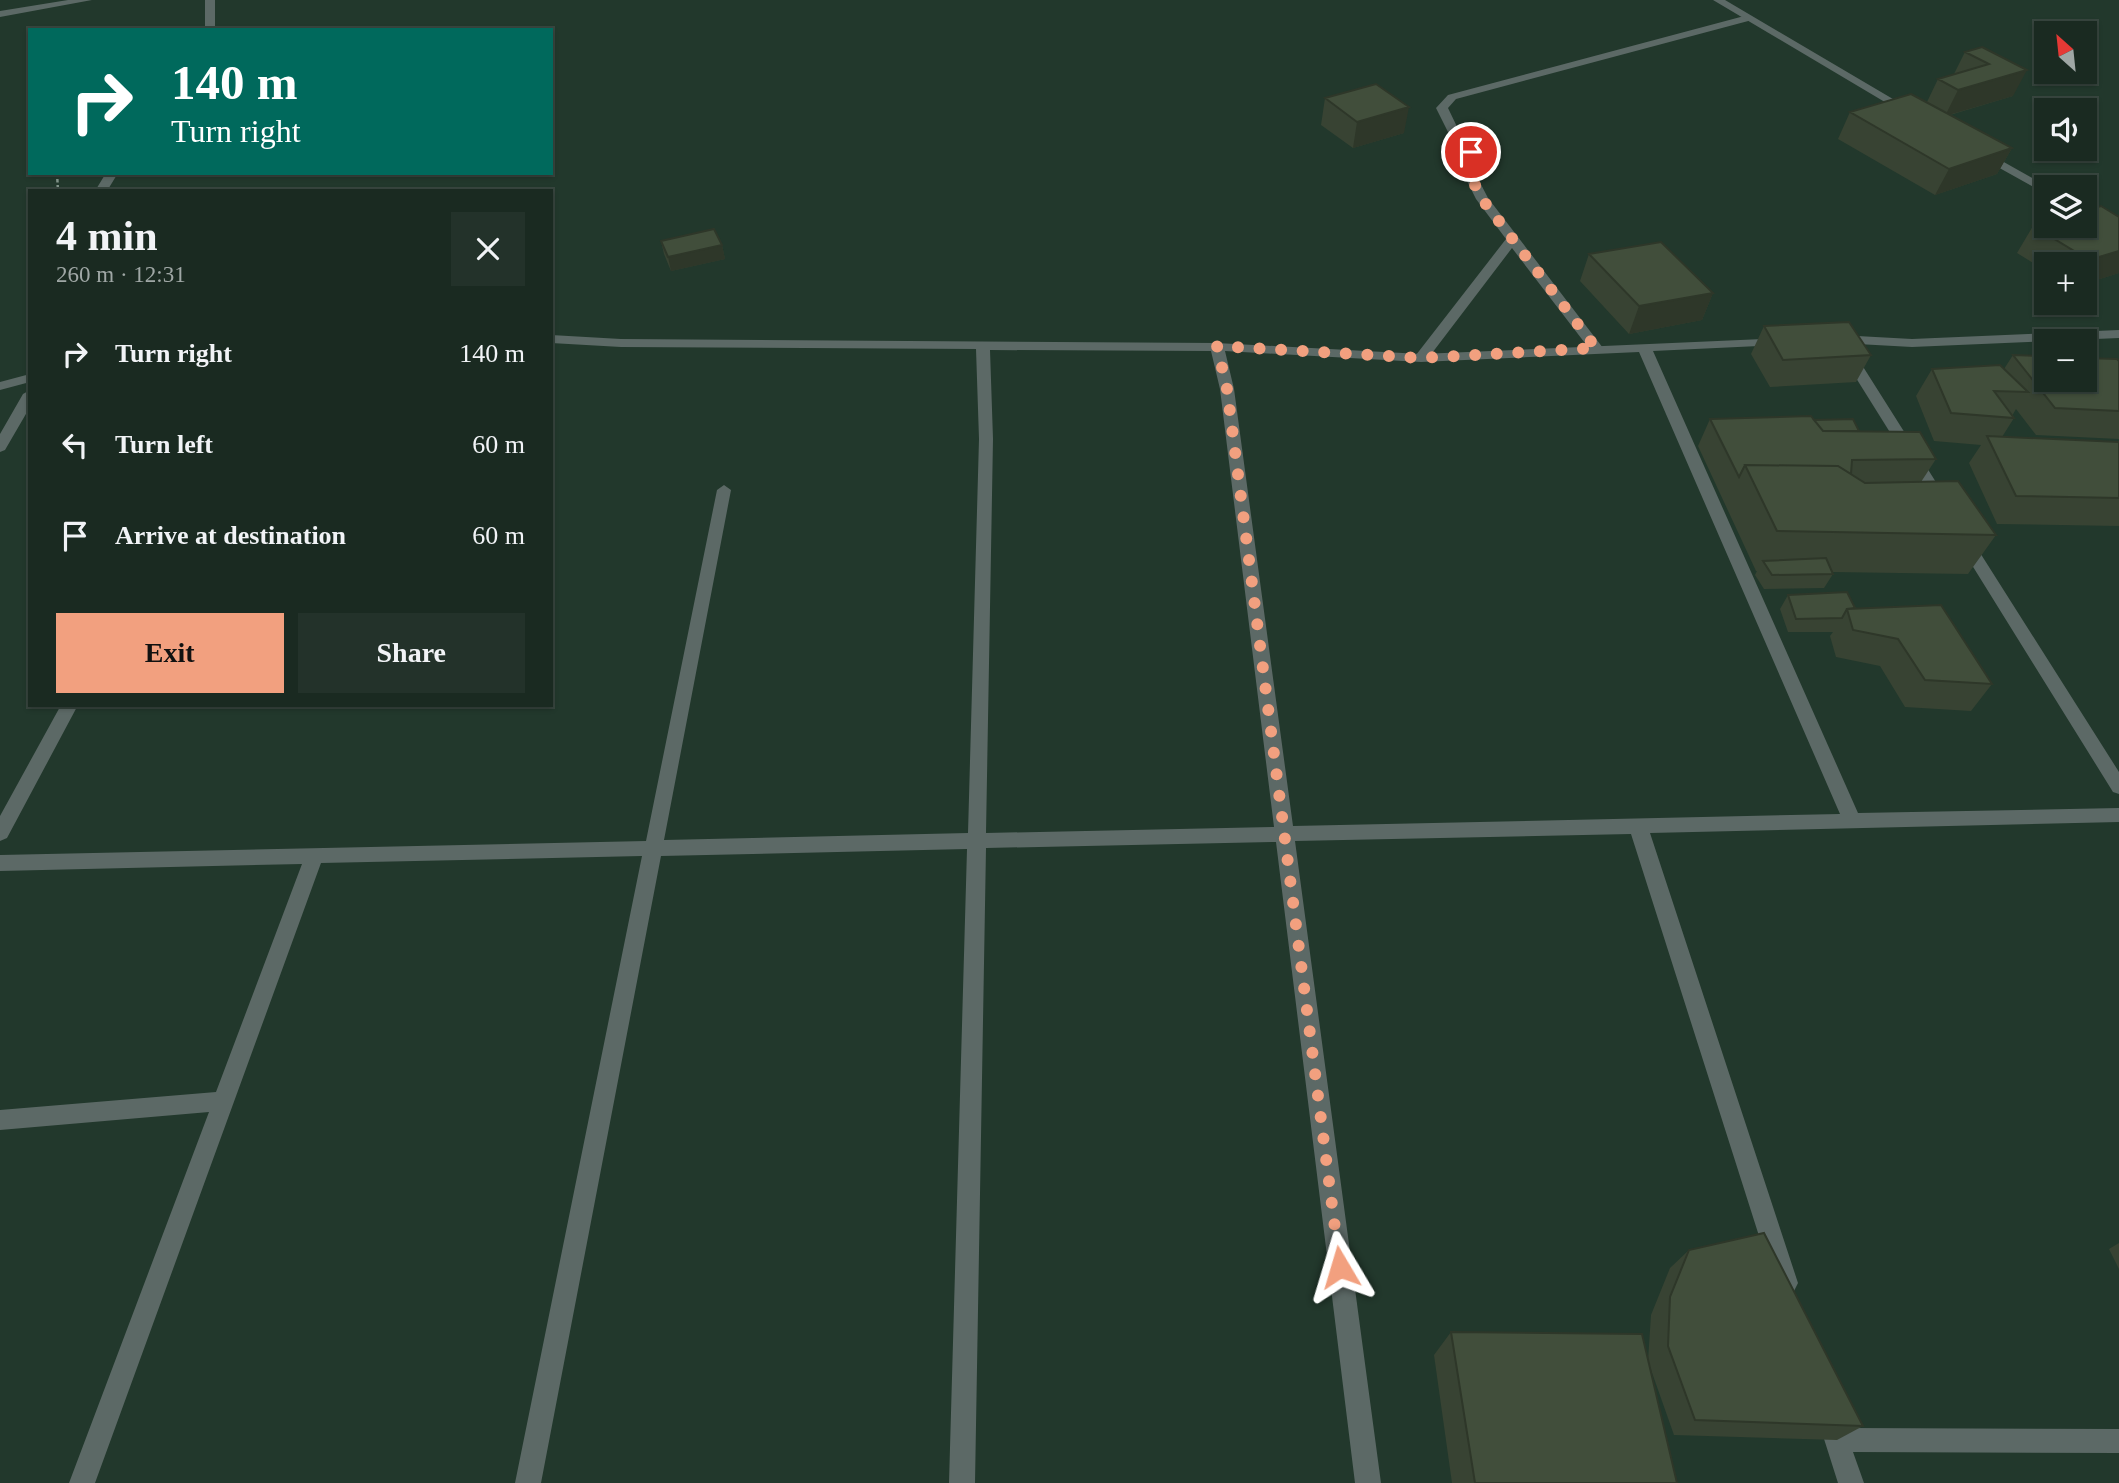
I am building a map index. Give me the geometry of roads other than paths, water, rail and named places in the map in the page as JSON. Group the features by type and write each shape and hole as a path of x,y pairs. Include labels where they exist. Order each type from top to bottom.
{"street":[{"path":"0,14 53,3 87,0"},
{"path":"210,0 210,28"},
{"path":"1718,0 1917,116"},
{"path":"1596,348 1482,199 1468,171 1471,152 1455,134 1442,108 1452,97 1748,18"},
{"path":"1975,150 2034,184"},
{"path":"1421,358 1512,240 1596,348"},
{"path":"2119,334 1912,343 1832,339 1953,522 2119,787"},
{"path":"553,339 621,343 1217,346 1421,358 1797,341"},
{"path":"962,1483 986,439 983,345"},
{"path":"1217,346 1227,389 1368,1483"},
{"path":"1644,347 1852,821"},
{"path":"0,386 28,379"},
{"path":"0,447 28,398"},
{"path":"528,1483 724,490"},
{"path":"0,833 69,707"},
{"path":"0,863 2119,815"},
{"path":"1638,826 1794,1309"},
{"path":"82,1483 314,856"},
{"path":"0,1120 224,1101"},
{"path":"1824,1401 1851,1483"},
{"path":"1837,1440 2119,1441"}]}
